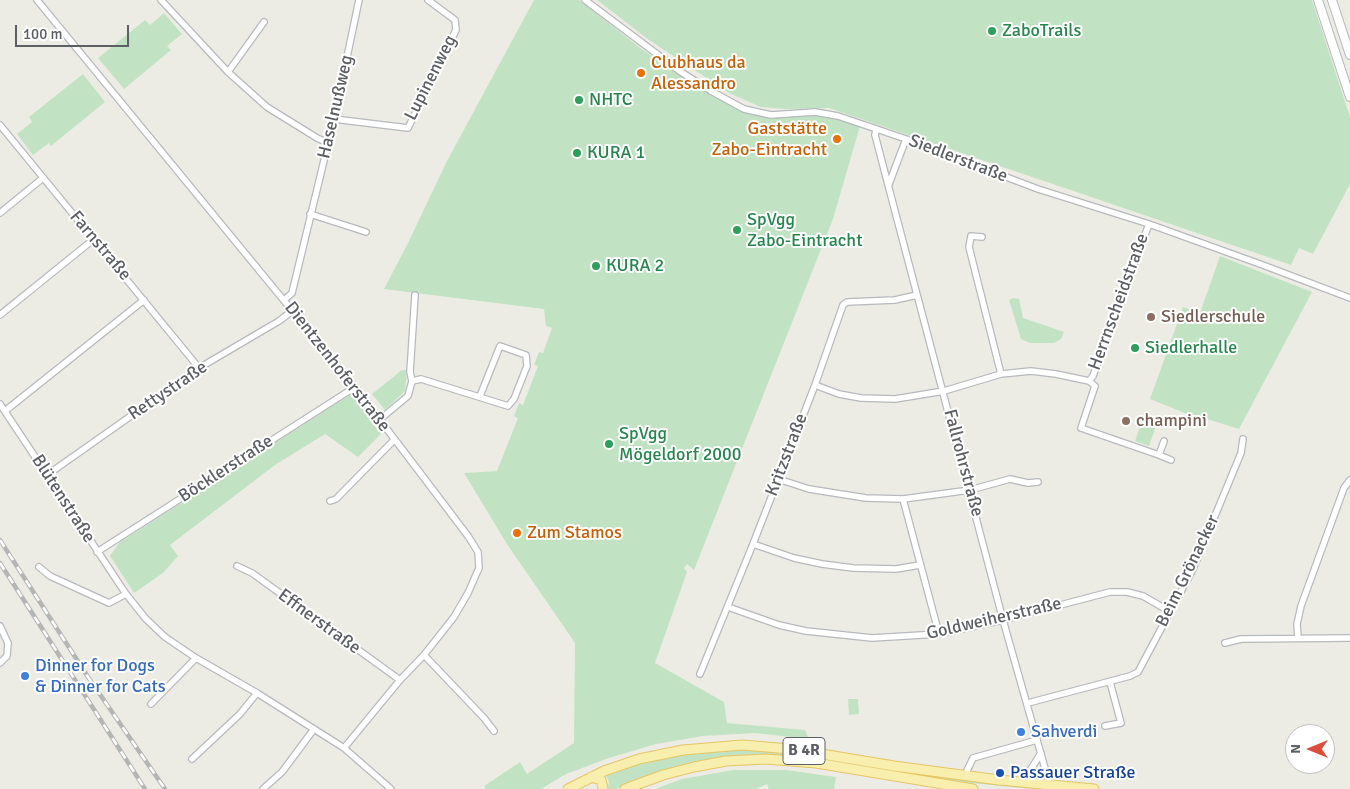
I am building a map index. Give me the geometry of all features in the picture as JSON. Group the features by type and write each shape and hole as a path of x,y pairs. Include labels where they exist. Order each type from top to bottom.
{"main road":[{"name":"B 4R","path":"568,789 591,777 624,764 659,754 703,747 732,745 791,749 1051,787 1094,789"},
{"name":"B 4R","path":"625,789 663,775 694,767 755,759 811,762 973,789"},
{"path":"591,777 599,778 603,789"}],"street":[{"name":"Dientzenhoferstraße","path":"37,0 355,387 468,536 478,552 479,568 468,593 454,617 344,748"},
{"path":"161,0 228,72 267,107 328,143"},
{"name":"Haselnußweg","path":"284,300 292,293 334,119 359,0"},
{"name":"Lupinenweg","path":"334,119 408,128 456,30 455,20 428,0"},
{"name":"Siedlerstraße","path":"585,0 681,72 744,108 771,115 807,112 829,114 906,139 1038,189 1148,224 1350,298"},
{"path":"1318,0 1350,97"},
{"path":"1332,0 1350,55"},
{"path":"1323,16 1336,12"},
{"path":"228,72 264,22"},
{"name":"Farnstraße","path":"0,125 199,368"},
{"name":"Fallrohrstraße","path":"876,129 875,135 888,186 944,391 1003,620 1051,787"},
{"path":"888,186 906,139"},
{"path":"0,213 43,178"},
{"path":"310,214 366,232"},
{"name":"Herrnscheidstraße","path":"815,385 839,394 895,399 944,391 1001,374 1031,372 1089,380 1093,376 1148,224"},
{"path":"982,237 971,236 969,247 1001,374"},
{"path":"0,315 94,239"},
{"path":"379,420 408,396 412,381 410,372 415,295"},
{"name":"Kritzstraße","path":"700,674 815,385 843,305 846,302 896,300 917,295"},
{"path":"5,411 144,300"},
{"name":"Rettystraße","path":"47,475 199,368 279,321 292,311"},
{"path":"412,381 421,379 508,406 514,398 527,366 526,355 500,346 480,396"},
{"path":"1089,380 1095,386 1081,428 1171,460"},
{"name":"Böcklerstraße","path":"97,552 355,387"},
{"name":"Blütenstraße","path":"0,404 97,552 146,619 165,637 196,658 257,693 344,748 391,789"},
{"name":"Beim Grönacker","path":"1028,704 1110,682 1138,672 1193,569 1241,453 1243,439"},
{"path":"330,501 336,499 394,440"},
{"path":"1159,456 1164,441"},
{"path":"778,478 810,489 866,498 903,499 970,490 1010,479 1028,483 1038,482"},
{"path":"1298,638 1297,624 1301,606 1344,488 1350,480"},
{"path":"903,499 939,634"},
{"path":"753,544 804,560 853,568 896,569 920,565"},
{"name":"Effnerstraße","path":"237,566 252,573 400,680"},
{"path":"39,567 50,576 109,603 126,594"},
{"name":"Goldweiherstraße","path":"728,607 806,631 872,638 939,634 1003,620 1110,592 1127,592 1143,596 1169,611"},
{"path":"0,626 8,643 7,656 0,663"},
{"path":"1225,643 1241,639 1350,638"},
{"path":"424,655 494,731"},
{"path":"151,704 196,658"},
{"path":"1105,726 1121,723 1110,682"},
{"path":"192,759 240,714 257,693"},
{"path":"263,789 282,772 314,728"},
{"path":"965,775 973,758 1037,740"},
{"path":"1020,782 1041,753"}],"green space":[{"path":"534,0 579,0 680,76 743,112 771,117 821,116 843,120 860,126 833,219 694,570 687,564 684,568 687,572 655,663 724,702 727,723 805,730 809,739 755,733 703,736 656,744 609,758 566,774 541,789 486,789 484,786 520,762 527,774 574,743 575,643 507,544 464,473 497,471 518,418 514,416 519,403 523,405 538,366 534,365 539,352 543,353 552,328 546,326 544,309 384,289 447,161"},
{"path":"597,0 1312,0 1350,117 1350,184 1313,254 1299,248 1291,265 829,108 786,109 761,107 731,94 649,40"},
{"path":"164,13 182,34 167,46 171,50 124,89 98,58 145,20 150,25"},
{"path":"83,74 105,102 51,146 49,143 33,155 17,134 32,122 29,117"},
{"path":"1220,256 1312,292 1239,429 1207,419 1197,418 1150,399 1183,307 1200,313"},
{"path":"1013,298 1019,299 1023,318 1064,332 1061,339 1054,343 1030,343 1021,339 1009,300"},
{"path":"402,370 407,370 405,391 385,410 372,394"},
{"path":"351,394 381,434 358,457 325,434 275,465 170,545 178,556 163,573 134,593 110,556 119,543"},
{"path":"1143,418 1157,423 1149,446 1135,441"},
{"path":"848,699 858,699 859,714 849,715"},
{"path":"739,749 806,755 806,758 761,755 646,777 616,789 608,789 609,782 606,775 629,767 693,752"},
{"path":"837,760 1032,787 1032,789 951,781 837,762"},
{"path":"733,770 786,770 836,777 834,789 769,789 767,784 756,789 655,789 682,779"}],"railway":[{"path":"0,540 88,677 165,789"},
{"path":"0,563 145,789"}],"place":[{"name":"ZaboTrails","path":"992,31"},
{"name":"Clubhaus da Alessandro","path":"641,73"},
{"name":"NHTC","path":"579,100"},
{"name":"Gaststätte Zabo-Eintracht","path":"837,139"},
{"name":"KURA 1","path":"577,153"},
{"name":"SpVgg Zabo-Eintracht","path":"737,230"},
{"name":"KURA 2","path":"596,266"},
{"name":"Siedlerschule","path":"1151,317"},
{"name":"Siedlerhalle","path":"1135,348"},
{"name":"champini","path":"1126,421"},
{"name":"SpVgg Mögeldorf 2000","path":"609,444"},
{"name":"Zum Stamos","path":"517,533"},
{"name":"Dinner for Dogs & Dinner for Cats","path":"25,676"},
{"name":"Sahverdi","path":"1021,732"},
{"name":"Passauer Straße","path":"1000,773"}]}
